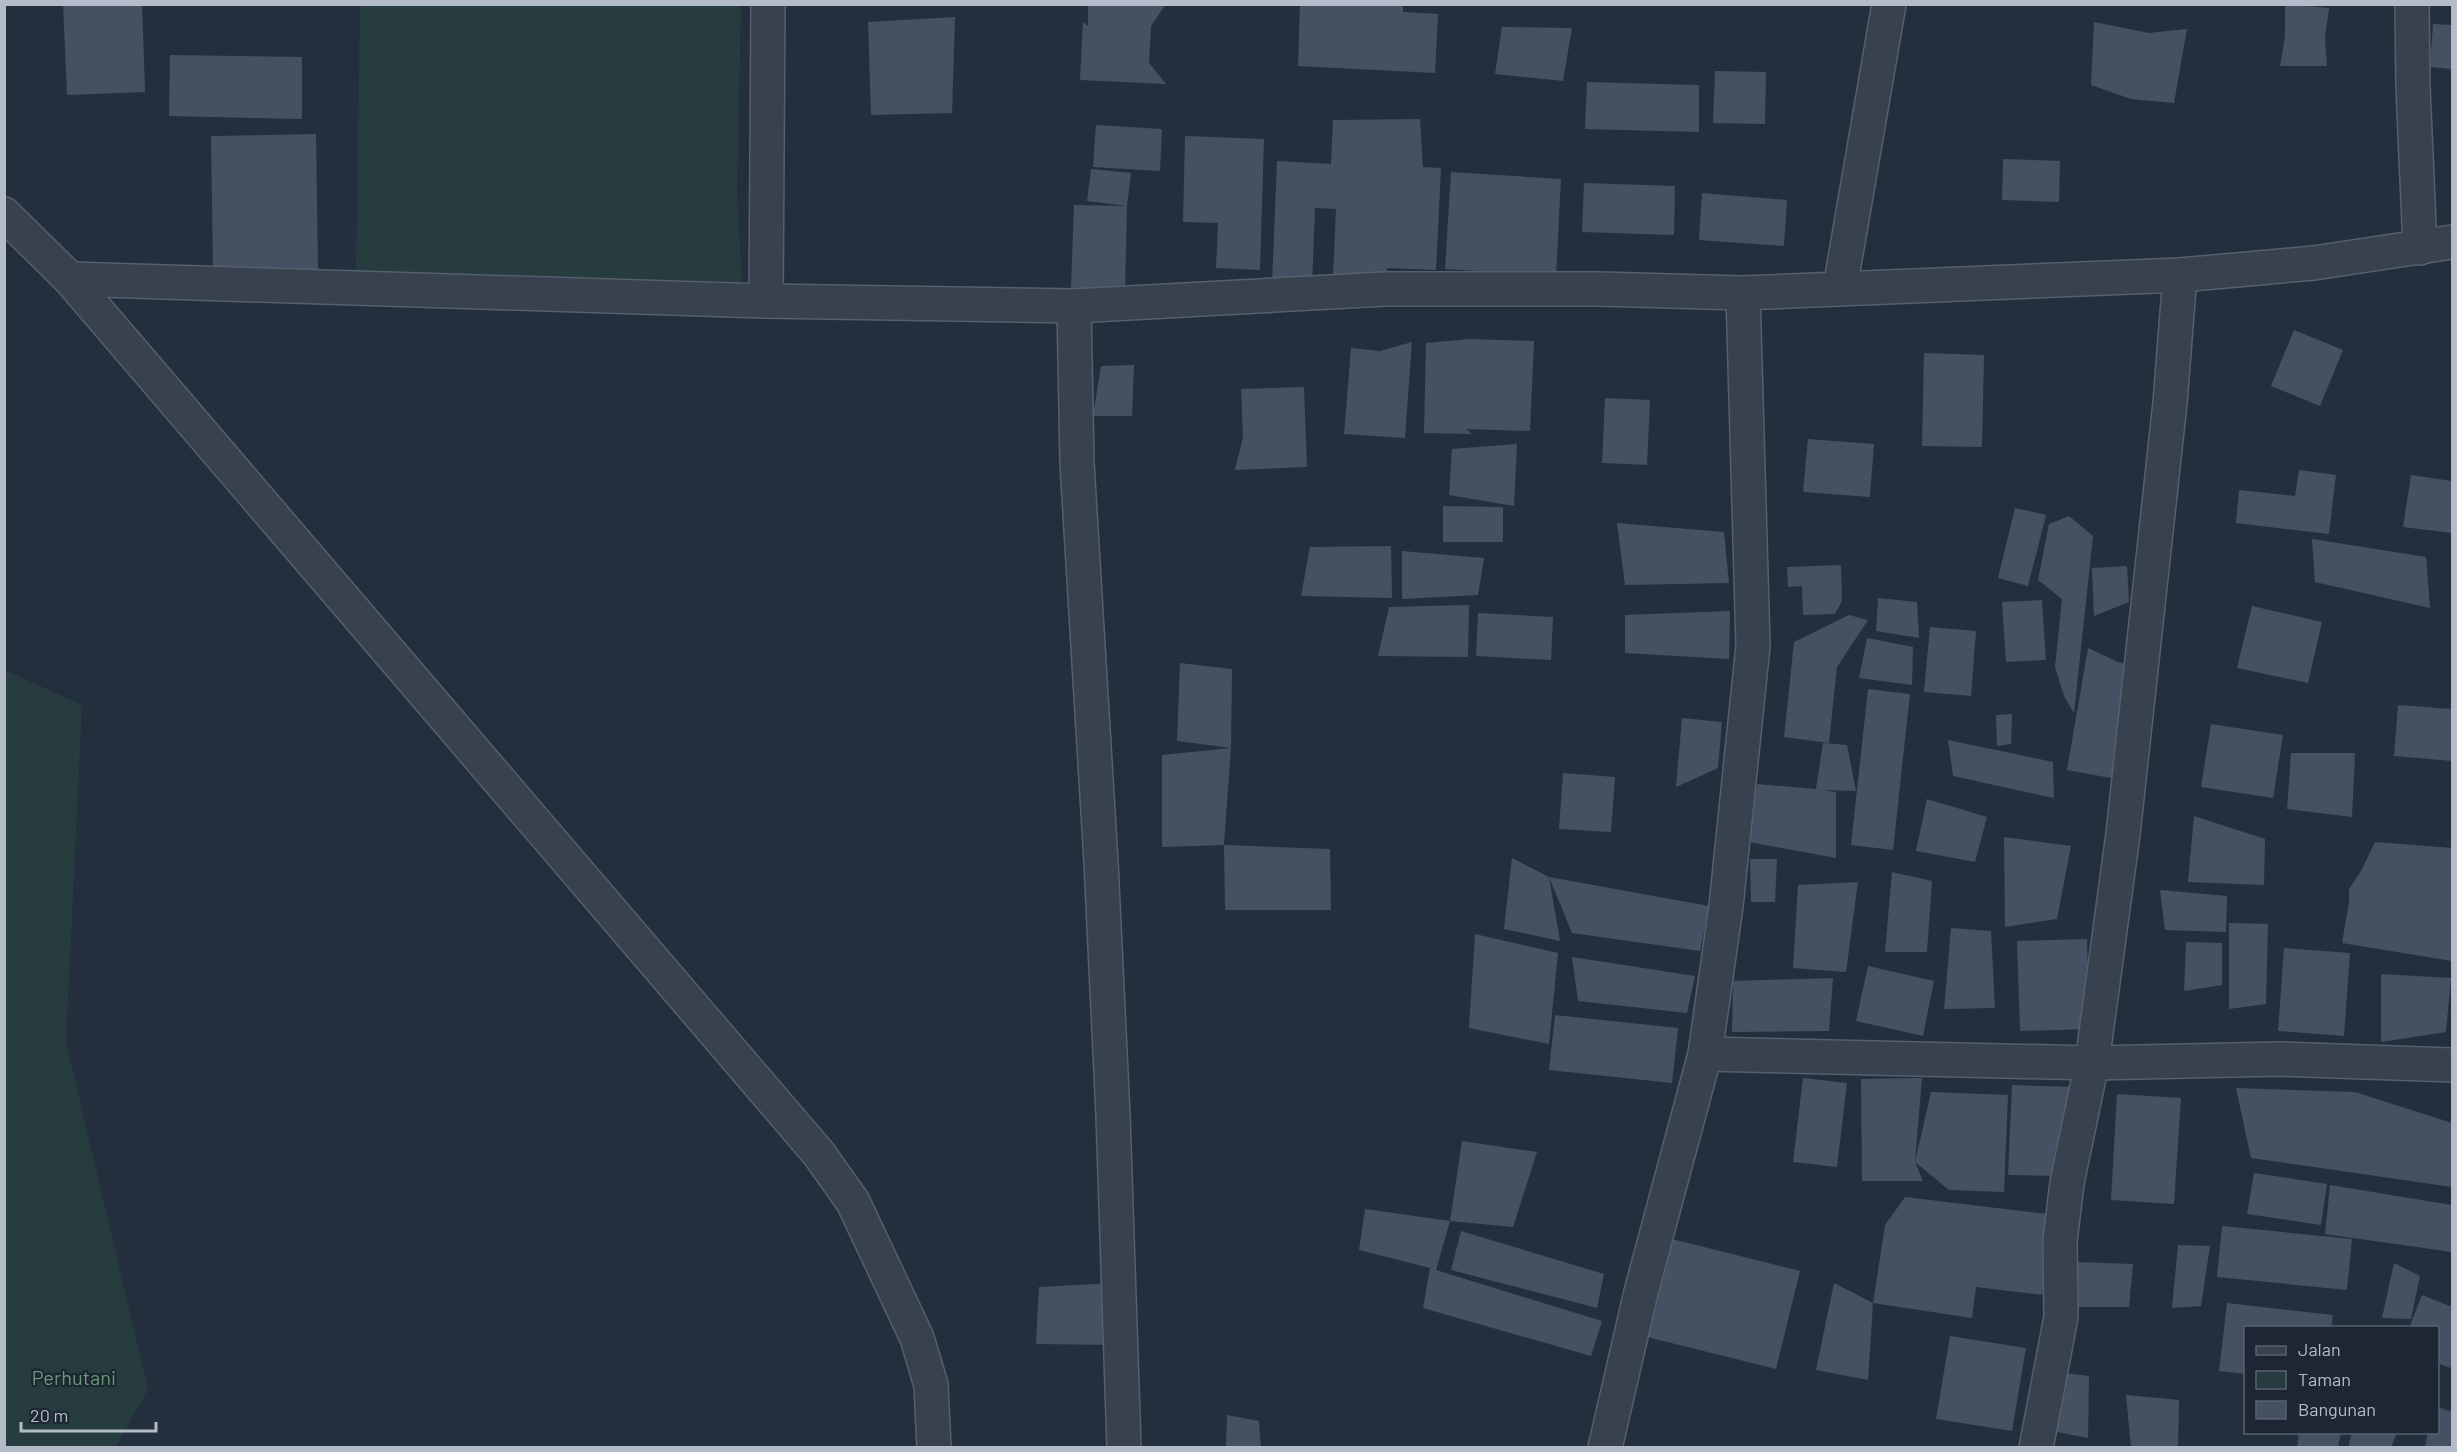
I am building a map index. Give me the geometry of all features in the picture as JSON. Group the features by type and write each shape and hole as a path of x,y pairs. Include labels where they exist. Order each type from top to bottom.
{"street":[{"path":"766,301 768,4"},
{"path":"1840,288 1888,4"},
{"path":"2412,4 2420,248"},
{"path":"4,214 70,279 819,1154 853,1202 917,1338 931,1385 934,1448"},
{"path":"70,279 766,301 1074,306 1385,289 1599,289 1743,293 2180,275 2314,263 2452,242"},
{"path":"2036,1448 2061,1317 2060,1240 2067,1183 2092,1064 2125,822 2170,404 2180,275"},
{"path":"1605,1448 1641,1292 1705,1054 1726,906 1753,646 1743,293"},
{"path":"1074,306 1077,463 1103,908 1124,1448"},
{"path":"1705,1054 2092,1064 2280,1059 2452,1065"}],"green space":[{"path":"360,5 741,5 737,191 742,282 356,271"},
{"name":"Perhutani","path":"5,670 82,705 66,1042 148,1389 116,1447 5,1447"}],"building":[{"path":"63,4 142,4 145,92 67,95"},
{"path":"1088,4 1166,4 1151,26 1149,63 1166,84 1080,80 1083,22 1088,26"},
{"path":"1300,4 1403,4 1403,12 1438,14 1435,73 1298,66"},
{"path":"2285,4 2329,8 2325,37 2327,66 2280,66 2285,37"},
{"path":"955,17 952,113 871,115 868,22"},
{"path":"2094,22 2149,33 2187,29 2174,103 2131,99 2091,85"},
{"path":"2433,24 2452,25 2452,69 2430,67"},
{"path":"1502,27 1572,28 1563,81 1495,74"},
{"path":"170,55 302,57 302,119 169,116"},
{"path":"1715,71 1766,72 1765,124 1713,123"},
{"path":"1587,82 1699,85 1699,132 1585,129"},
{"path":"1420,119 1423,167 1441,168 1436,270 1387,268 1387,280 1333,277 1336,209 1315,208 1312,286 1272,284 1277,161 1331,164 1333,120"},
{"path":"1096,125 1162,129 1160,171 1093,167"},
{"path":"316,134 318,269 213,270 211,136"},
{"path":"1185,136 1264,139 1260,270 1216,268 1218,223 1183,222"},
{"path":"2003,159 2060,161 2059,202 2002,200"},
{"path":"1091,169 1131,173 1127,206 1087,201"},
{"path":"1451,172 1561,179 1556,276 1445,269"},
{"path":"1584,183 1675,186 1674,235 1582,232"},
{"path":"1702,193 1787,200 1784,246 1699,240"},
{"path":"1074,205 1127,206 1125,291 1071,289"},
{"path":"2294,330 2343,350 2320,406 2271,386"},
{"path":"1469,339 1534,341 1530,431 1466,429 1472,434 1424,433 1426,343"},
{"path":"1412,342 1405,438 1344,434 1351,348 1380,351"},
{"path":"1924,353 1984,355 1982,447 1922,446"},
{"path":"1134,365 1132,416 1093,416 1101,366"},
{"path":"1304,387 1307,467 1235,470 1243,437 1241,389"},
{"path":"1605,398 1650,400 1647,465 1602,463"},
{"path":"1808,439 1874,444 1870,497 1803,492"},
{"path":"1517,444 1514,506 1449,495 1452,449"},
{"path":"2299,470 2336,475 2329,534 2236,523 2239,490 2295,496"},
{"path":"2411,475 2452,481 2452,533 2403,527"},
{"path":"1443,506 1503,507 1503,542 1443,542"},
{"path":"2015,508 2046,515 2028,586 1998,578"},
{"path":"2069,516 2093,536 2074,713 2064,696 2055,667 2062,599 2038,580 2049,524"},
{"path":"1617,523 1724,532 1729,583 1625,585"},
{"path":"2312,539 2426,557 2430,608 2315,582"},
{"path":"1391,546 1392,598 1301,596 1310,547"},
{"path":"1402,551 1484,558 1478,595 1402,599"},
{"path":"1841,565 1842,601 1835,614 1803,615 1802,586 1788,587 1787,567"},
{"path":"2127,566 2129,602 2094,616 2092,568"},
{"path":"1878,598 1917,602 1919,638 1876,631"},
{"path":"2042,600 2046,660 2006,662 2002,602"},
{"path":"1469,605 1468,657 1378,656 1389,607"},
{"path":"2252,606 2322,622 2308,683 2237,668"},
{"path":"1730,611 1729,659 1625,653 1625,615"},
{"path":"1478,613 1553,617 1551,660 1476,656"},
{"path":"1849,615 1868,620 1837,667 1829,743 1784,737 1794,642"},
{"path":"1930,627 1976,631 1971,696 1924,692"},
{"path":"1867,638 1913,647 1912,685 1859,678"},
{"path":"2088,648 2118,662 2135,665 2116,779 2067,770"},
{"path":"1180,663 1232,669 1231,748 1177,741"},
{"path":"1868,689 1910,694 1893,850 1851,845"},
{"path":"2398,705 2452,709 2452,761 2394,756"},
{"path":"2012,714 2011,744 1997,746 1996,715"},
{"path":"1682,718 1722,722 1718,768 1676,787"},
{"path":"2211,724 2283,735 2273,798 2201,787"},
{"path":"1948,740 2053,762 2054,798 1953,776"},
{"path":"1823,743 1847,745 1856,791 1821,790 1836,792 1836,858 1749,842 1757,784 1816,789"},
{"path":"1231,748 1224,845 1162,847 1162,755"},
{"path":"2291,753 2355,753 2352,817 2287,809"},
{"path":"1563,773 1615,777 1611,832 1559,829"},
{"path":"1927,799 1987,817 1975,862 1916,851"},
{"path":"2194,816 2265,839 2264,885 2188,882"},
{"path":"2004,837 2071,846 2057,919 2005,927"},
{"path":"2375,842 2452,848 2452,961 2342,943 2349,889"},
{"path":"1224,845 1330,849 1331,910 1225,910"},
{"path":"1512,858 1549,877 1560,941 1504,929"},
{"path":"1750,859 1777,859 1775,902 1751,902"},
{"path":"1892,872 1932,881 1927,952 1885,952"},
{"path":"1549,877 1709,906 1700,951 1572,933"},
{"path":"1858,882 1846,972 1793,968 1798,885"},
{"path":"2160,890 2227,896 2226,932 2165,930"},
{"path":"2229,923 2268,924 2266,1004 2229,1009"},
{"path":"1951,928 1991,931 1995,1008 1944,1009"},
{"path":"1475,934 1558,953 1549,1044 1469,1028"},
{"path":"2087,939 2090,1029 2020,1031 2017,941"},
{"path":"2186,942 2222,943 2222,985 2184,991"},
{"path":"2284,948 2350,953 2344,1036 2278,1031"},
{"path":"1572,957 1695,976 1687,1013 1578,1001"},
{"path":"1868,966 1934,981 1923,1036 1856,1021"},
{"path":"2381,974 2451,978 2446,1032 2381,1042"},
{"path":"1833,978 1829,1031 1732,1032 1733,981"},
{"path":"1555,1015 1678,1028 1672,1083 1549,1070"},
{"path":"1803,1078 1847,1083 1837,1167 1793,1162"},
{"path":"1922,1078 1915,1162 1923,1181 1862,1181 1861,1079"},
{"path":"2012,1085 2074,1087 2066,1176 2008,1175"},
{"path":"2236,1088 2355,1092 2452,1123 2452,1187 2251,1158"},
{"path":"1931,1092 2008,1095 2004,1192 1949,1190 1915,1162"},
{"path":"2117,1094 2181,1098 2174,1204 2111,1200"},
{"path":"1462,1141 1537,1152 1513,1227 1450,1221"},
{"path":"2254,1173 2327,1184 2321,1225 2247,1214"},
{"path":"2330,1185 2452,1205 2452,1252 2325,1234"},
{"path":"1905,1197 2056,1215 2042,1295 1976,1287 1972,1318 1873,1303 1885,1225"},
{"path":"1365,1209 1450,1221 1436,1270 1602,1321 1591,1356 1423,1308 1430,1268 1359,1250"},
{"path":"2222,1226 2352,1239 2347,1290 2217,1277"},
{"path":"1461,1231 1604,1274 1597,1308 1451,1270"},
{"path":"1672,1239 1800,1271 1776,1369 1647,1337"},
{"path":"2178,1245 2210,1246 2201,1306 2172,1308"},
{"path":"2075,1262 2133,1264 2129,1307 2076,1307"},
{"path":"2394,1263 2420,1276 2411,1319 2382,1318"},
{"path":"1114,1283 1116,1345 1036,1344 1039,1287"},
{"path":"1834,1283 1873,1303 1868,1380 1816,1370"},
{"path":"2422,1295 2452,1307 2450,1368 2439,1363 2439,1326 2410,1326"},
{"path":"2227,1303 2333,1315 2331,1326 2244,1326 2244,1374 2219,1371"},
{"path":"1950,1336 2026,1348 2012,1431 1936,1419"},
{"path":"2056,1372 2089,1376 2088,1438 2052,1431"},
{"path":"2126,1395 2179,1400 2178,1448 2131,1448"},
{"path":"2439,1407 2452,1412 2452,1448 2425,1446 2428,1434 2439,1434"},
{"path":"1227,1415 1259,1421 1261,1448 1226,1448"},
{"path":"2299,1434 2341,1434 2338,1448 2297,1448"},
{"path":"2352,1434 2396,1434 2391,1448 2348,1448"}]}
